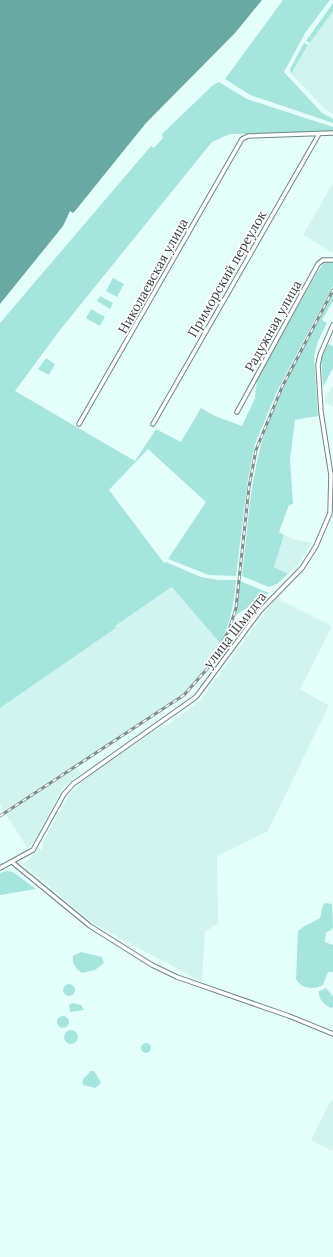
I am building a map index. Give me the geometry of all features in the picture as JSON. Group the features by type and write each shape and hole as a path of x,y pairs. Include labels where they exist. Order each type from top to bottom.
{"street":[{"path":"319,134 333,133"},
{"name":"Николаевская улица","path":"79,424 244,137 319,134"},
{"name":"Приморский переулок","path":"153,424 319,134"},
{"name":"Радужная улица","path":"237,412 318,264 323,260 333,260"},
{"name":"улица Шмидта","path":"0,868 33,850 64,794 73,784 196,697 260,611 302,568 316,546 330,513 331,475 321,412 318,365 321,351 333,325"},
{"path":"12,862 90,926 152,965 177,977 289,1016 333,1034"}],"shaded area":[{"path":"0,0 262,0 235,33 146,123 75,211 73,213 70,211 63,226 0,304"},
{"path":"283,0 330,0 305,33 284,72 322,113 333,119 333,123 250,95 225,79"},
{"path":"333,3 333,11 310,43 306,41"},
{"path":"333,11 333,114 326,110 291,74 315,34"},
{"path":"304,43 308,45 291,74 290,69"},
{"path":"219,82 247,99 333,127 333,132 230,134 212,142 60,330 15,391 135,461 156,429 181,442 201,408 215,416 242,426 255,398 257,380 316,274 324,263 333,262 333,286 277,391 255,444 248,479 236,576 209,575 168,559 206,502 148,449 109,490 164,563 166,562 201,577 219,580 236,580 233,605 227,628 220,643 172,587 115,626 116,628 0,708 0,323 151,146 154,148 163,138 162,134 213,85"},
{"path":"333,183 333,253 303,235"},
{"path":"113,278 124,284 117,297 106,291"},
{"path":"333,293 333,301 322,320 327,323 318,341 314,356 318,416 295,420 290,459 293,504 289,505 279,532 284,535 274,567 288,574 277,584 269,587 242,576 251,499 259,453 265,432 281,391"},
{"path":"100,296 113,303 110,309 97,301"},
{"path":"91,309 105,317 100,326 86,318"},
{"path":"328,344 333,346 333,368 323,387 321,358"},
{"path":"46,358 55,364 49,375 38,369"},
{"path":"332,386 333,387 333,407 324,402"},
{"path":"284,535 293,539 312,543 298,564 288,574 274,567"},
{"path":"240,581 269,593 236,615"},
{"path":"173,587 220,643 204,670 187,691 76,765 81,774 64,786 28,849 0,805 0,708 116,628 115,626"},
{"path":"276,598 332,626 300,689 328,705 328,707 268,831 217,856 218,923 205,932 202,982 94,924 23,864 43,848 42,844 70,793 90,775 162,726 163,728 172,722 200,701"},
{"path":"7,871 13,872 36,889 0,895 0,873"},
{"path":"325,903 332,904 333,928 326,933 325,942 333,945 333,972 328,972 323,985 316,988 308,988 301,985 296,979 298,931 320,918 323,905"},
{"path":"81,952 102,957 104,963 95,970 82,973 75,966 73,961 73,956"},
{"path":"67,984 71,984 75,990 71,996 67,996 63,992 63,988"},
{"path":"326,988 333,996 333,1007 331,1008 319,997 319,991"},
{"path":"73,1003 81,1005 84,1010 70,1012 69,1005"},
{"path":"63,1016 67,1018 69,1022 67,1026 63,1028 59,1026 57,1022 59,1018"},
{"path":"68,1030 74,1030 78,1034 78,1040 74,1044 68,1044 64,1040 64,1034"},
{"path":"146,1043 151,1048 146,1053 141,1048"},
{"path":"91,1071 94,1071 101,1082 95,1088 83,1085 83,1079"},
{"path":"331,1100 333,1102 333,1151 311,1140"}],"railway":[{"path":"0,816 184,695 207,669 229,630 236,608 249,487 256,450 282,387 333,290"}]}
